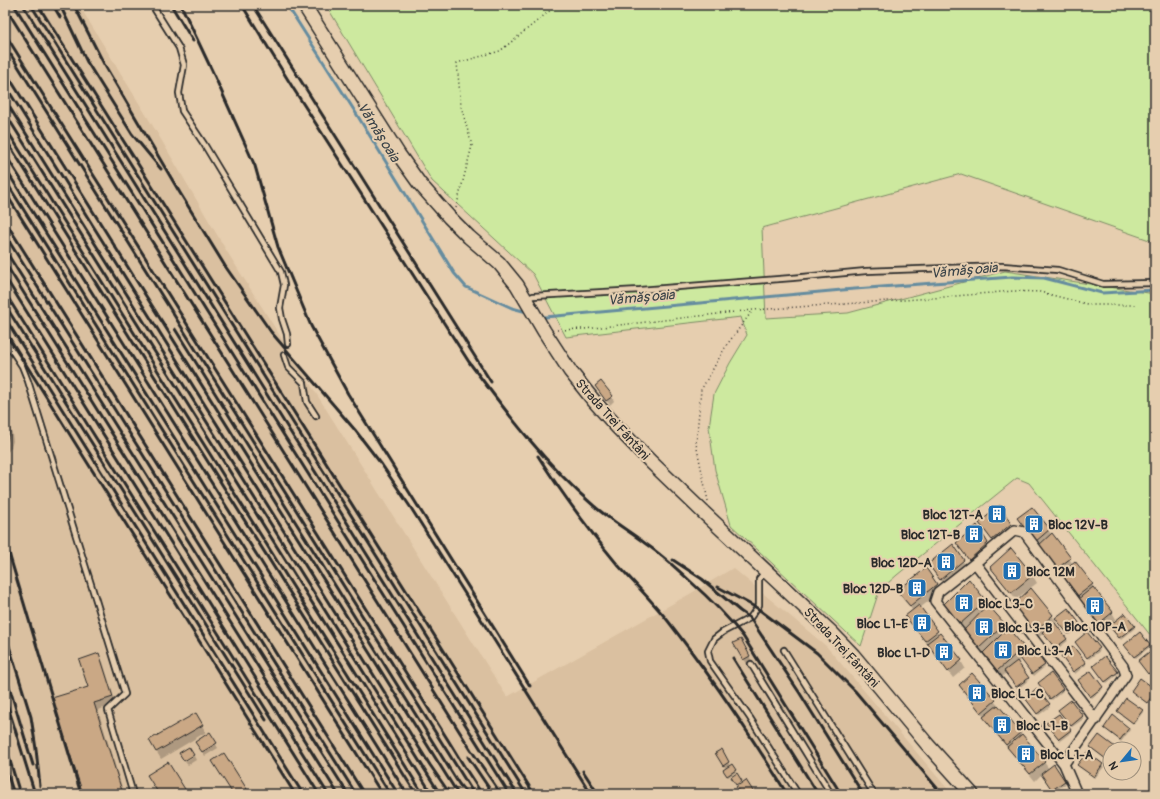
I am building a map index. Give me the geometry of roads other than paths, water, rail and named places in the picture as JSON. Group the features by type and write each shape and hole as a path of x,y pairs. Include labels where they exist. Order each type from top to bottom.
{"main road":[{"name":"Strada Trei Fântâni","path":"304,5 399,155 419,183 449,217 499,263 517,285 540,326 570,371 603,412 702,511 831,632 972,794"}],"street":[{"path":"1064,764 1126,675 1123,666 1024,532 1015,530 938,592 935,601 1064,764 1077,794"},
{"path":"975,563 1096,720"}],"lane":[{"path":"152,5 180,48 184,65 179,93 182,111 204,144 281,272 284,285 280,308 288,344"},
{"path":"527,302 533,296 640,290 866,271 1002,266 1058,270 1102,284 1155,282"},
{"path":"5,340 22,366 28,381 125,694 108,710 133,794"},
{"path":"284,355 288,367 304,383 307,402 316,416"},
{"path":"766,571 759,579 759,605 750,618 723,632 714,639 708,651 710,661 750,718 798,794"},
{"path":"784,650 874,794"},
{"path":"751,664 831,794"}],"waterway":[{"name":"Vămășoaia","path":"287,5 354,110 454,273 466,287 512,308 527,312"},
{"name":"Vămășoaia","path":"541,315 545,317 842,290 1012,277 1044,278 1102,293 1155,290"}],"railway":[{"path":"14,5 509,794"},
{"path":"23,5 517,794"},
{"path":"31,5 526,794"},
{"path":"38,5 534,794"},
{"path":"53,5 60,17"},
{"path":"60,5 87,62 132,134 161,169"},
{"path":"74,5 104,64 225,266 271,332 355,430 382,465 411,508 591,794"},
{"path":"171,5 193,41"},
{"path":"181,5 255,166 278,247 311,326 348,394 530,686"},
{"path":"242,5 293,88 469,362 543,456 576,490 600,511 669,562 731,621 743,636 841,794"},
{"path":"253,5 491,382"},
{"path":"5,7 471,750 501,794"},
{"path":"5,34 482,794"},
{"path":"11,55 474,794"},
{"path":"5,71 458,794"},
{"path":"5,85 430,765 450,794"},
{"path":"5,100 440,794"},
{"path":"5,113 432,794"},
{"path":"5,127 423,794"},
{"path":"5,138 416,794"},
{"path":"5,154 407,794"},
{"path":"5,168 398,794"},
{"path":"5,180 390,794"},
{"path":"5,192 382,794"},
{"path":"5,221 364,794"},
{"path":"5,235 356,794"},
{"path":"5,250 348,794"},
{"path":"5,263 338,794"},
{"path":"5,277 328,794"},
{"path":"5,293 319,794"},
{"path":"5,305 266,720"},
{"path":"5,318 303,794"},
{"path":"175,329 459,784 467,794"},
{"path":"5,331 295,794"},
{"path":"538,456 566,498 596,538 662,614 700,663 759,749 787,794"},
{"path":"5,540 81,794"},
{"path":"673,560 702,579 750,618 799,692 863,794"},
{"path":"718,587 757,608 817,653 855,691 942,794"},
{"path":"5,633 31,717 40,786"},
{"path":"733,658 818,794"},
{"path":"5,673 33,765"},
{"path":"5,697 35,794"},
{"path":"5,744 20,794"},
{"path":"468,757 493,794"},
{"path":"5,767 14,794"},
{"path":"583,771 598,794"}],"place":[{"name":"Bloc 12T-A","path":"997,514"},
{"name":"Bloc 12V-B","path":"1034,524"},
{"name":"Bloc 12T-B","path":"974,534"},
{"name":"Bloc 12D-A","path":"946,562"},
{"name":"Bloc 12M","path":"1012,571"},
{"name":"Bloc 12D-B","path":"917,588"},
{"name":"Bloc L3-C","path":"964,603"},
{"name":"Bloc 10P-A","path":"1095,606"},
{"name":"Bloc L1-E","path":"922,623"},
{"name":"Bloc L3-B","path":"984,627"},
{"name":"Bloc L3-A","path":"1003,650"},
{"name":"Bloc L1-D","path":"944,652"},
{"name":"Bloc L1-C","path":"977,693"},
{"name":"Bloc L1-B","path":"1002,725"},
{"name":"Bloc L1-A","path":"1026,754"}]}
